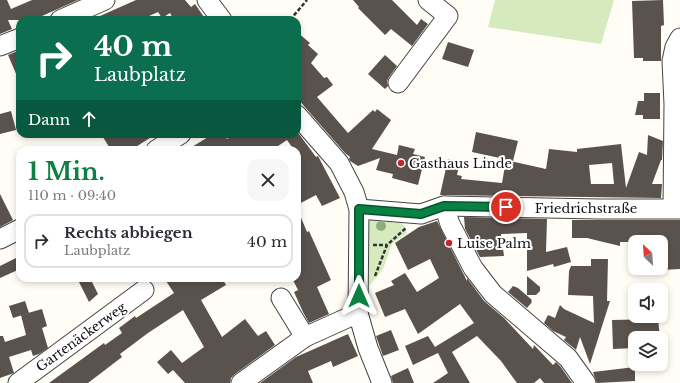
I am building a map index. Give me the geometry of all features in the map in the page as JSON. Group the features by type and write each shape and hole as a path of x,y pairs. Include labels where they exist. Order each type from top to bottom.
{"street":[{"path":"69,16 105,0"},
{"path":"207,0 219,16"},
{"path":"398,83 448,16 428,0"},
{"path":"676,208 677,105 672,61 675,47 680,38"},
{"path":"0,46 16,40"},
{"path":"301,120 339,163 354,192 359,209 358,313 368,348 382,383"},
{"path":"162,146 175,138"},
{"path":"359,209 421,214 444,206 450,224 473,268 493,294 568,358 586,383"},
{"name":"Friedrichstraße","path":"444,206 598,209 676,208"},
{"path":"0,239 16,231"},
{"name":"Gartenäckerweg","path":"18,383 144,290"},
{"path":"281,298 305,337"},
{"path":"241,383 305,337 358,313"}],"path":[{"path":"293,16 307,0"},
{"path":"375,277 387,245 421,214"}],"green space":[{"path":"495,0 614,0 601,44 488,27"},
{"path":"367,220 402,223 407,233 392,244 383,269 370,285 368,284"}],"building":[{"path":"0,0 7,0 11,9 32,0 78,0 42,16 16,16 16,20 8,20 12,29 0,34"},
{"path":"136,0 185,0 191,7 195,4 203,16 172,16 170,13 165,16 161,16 158,12 149,16 100,16"},
{"path":"353,0 392,0 417,25 421,19 428,24 412,46 391,29 385,35 358,8 359,7"},
{"path":"663,0 664,25 661,26 661,61 643,61 643,58 634,58 632,1"},
{"path":"301,35 310,43 308,45 318,54 311,63 324,78 327,77 333,85 317,97 348,133 373,110 375,112 377,109 391,120 372,149 397,155 399,145 415,149 413,154 425,157 418,185 392,178 393,174 376,170 380,158 358,166 350,161 350,157 301,103"},
{"path":"448,42 474,50 468,67 442,59"},
{"path":"16,52 16,74 8,55"},
{"path":"385,55 397,66 389,77 387,81 388,86 385,89 368,74"},
{"path":"644,93 660,93 660,119 643,119 643,115 635,115 638,101 644,101"},
{"path":"11,111 16,130 0,134 0,114"},
{"path":"476,132 518,141 513,161 472,152"},
{"path":"648,135 663,141 662,160 652,184 662,184 661,198 440,195 448,159 460,161 457,175 462,176 461,179 502,183 506,160 546,169 549,149 577,152 577,149 621,144 626,188 639,152 647,155","holes":["612,163 614,184 591,184 589,165"]},
{"path":"301,137 316,157 318,156 340,198 322,206 316,195 301,203 301,146 291,146 287,140 278,146 194,146 206,138 301,138"},
{"path":"104,138 150,138 137,146 108,146"},
{"path":"0,194 13,220 0,227"},
{"path":"464,217 547,219 546,252 567,247 571,262 554,267 553,264 527,271 527,233 501,234 504,256 480,257 465,229"},
{"path":"301,218 307,232 309,231 331,280 317,287 329,314 309,323 294,292 298,290 294,282 301,282"},
{"path":"572,220 680,220 680,269 668,270 668,235 628,235 628,242 620,242 620,246 587,238 572,238"},
{"path":"437,221 467,281 467,278 484,301 504,318 533,349 534,345 553,365 556,362 572,383 544,383 540,378 534,383 517,383 501,361 477,336 452,352 470,383 433,383 448,373 438,353 413,365 405,346 428,336 435,347 474,323 460,304 418,334 405,309 385,317 375,293 394,285 391,281 405,273 417,292 439,278 430,259 408,270 395,243 419,227"},
{"path":"16,258 16,271 0,278 0,266"},
{"path":"591,259 608,259 607,301 610,301 590,364 580,337 576,350 564,340 566,337 553,331 544,323 548,315 555,318 560,305 564,309 594,323 593,296 568,295 569,271 571,266 591,266"},
{"path":"527,276 540,287 540,291 536,295 527,295"},
{"path":"79,282 92,282 98,294 89,302"},
{"path":"167,282 224,282 226,285 201,300 222,337 245,319 258,336 266,331 275,345 235,374 231,378 230,383 185,383 173,370 168,374 157,362 171,350 182,363 204,347 183,310 120,354 122,357 88,383 49,383 104,343 105,345 122,333 119,328 135,316 136,318 174,293"},
{"path":"513,286 518,288 532,300 527,308 508,292"},
{"path":"25,301 29,313 13,318 9,306"},
{"path":"42,309 47,326 42,328 48,348 33,356 31,350 9,357 14,373 0,378 0,336 3,336 5,342 26,335 21,315"},
{"path":"612,320 628,320 628,323 658,323 659,331 628,331 628,348 613,349"},
{"path":"391,330 399,350 383,356 376,336"},
{"path":"348,334 358,356 333,367 331,361 308,371 313,383 260,383 296,357"},
{"path":"408,368 414,383 393,383 391,376"},
{"path":"628,368 628,371 635,371 635,381 597,383 593,372"}],"place":[{"name":"Gasthaus Linde","path":"401,163"},
{"name":"Luise Palm","path":"449,243"}],"route":[{"path":"359,296 359,209 421,214 444,206 506,207"}]}
